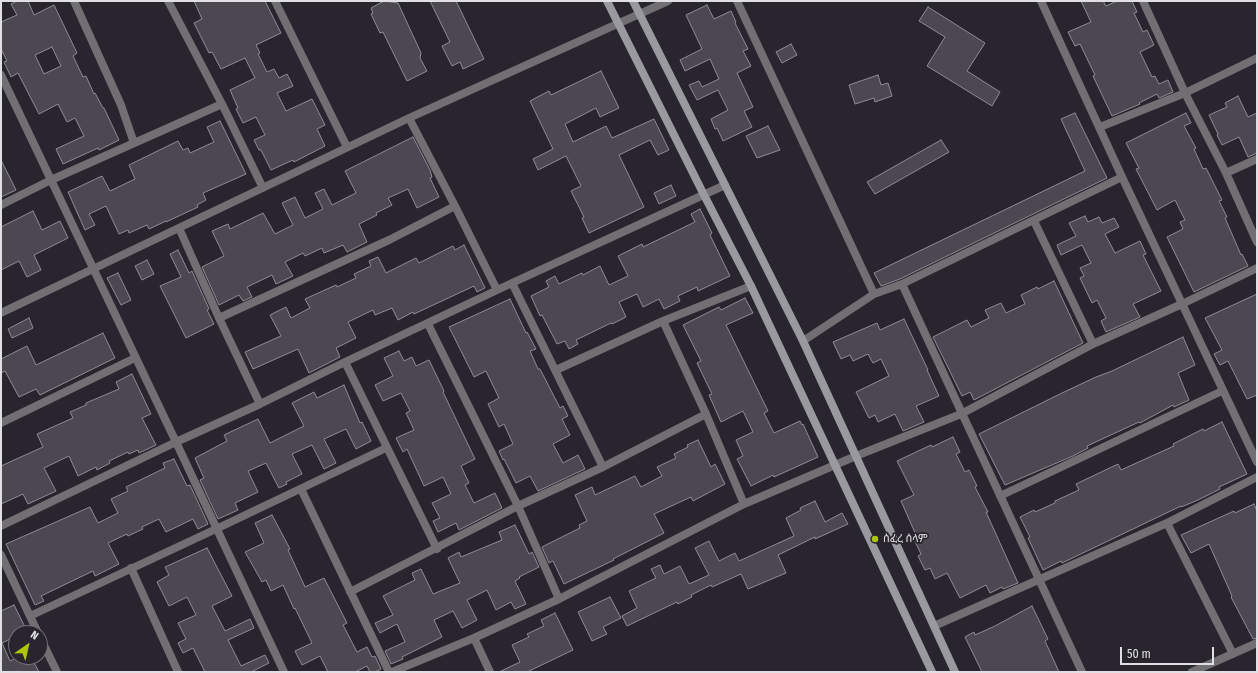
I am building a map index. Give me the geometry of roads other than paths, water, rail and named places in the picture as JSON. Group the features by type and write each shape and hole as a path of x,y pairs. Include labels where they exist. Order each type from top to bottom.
{"main road":[{"path":"607,1 751,286 932,672"},
{"path":"632,1 803,341 955,672"}],"street":[{"path":"74,1 121,105 134,143"},
{"path":"168,1 222,104 263,188"},
{"path":"276,1 348,147"},
{"path":"1,314 409,118 618,25 668,1"},
{"path":"738,1 874,294"},
{"path":"1041,1 1122,177 1257,462"},
{"path":"1143,1 1185,93 1226,173 1257,242"},
{"path":"1100,127 1185,93 1257,58"},
{"path":"1,75 284,672"},
{"path":"1,205 51,180 222,104"},
{"path":"409,118 497,290"},
{"path":"1226,173 1257,159"},
{"path":"803,341 874,294 902,284 1122,177"},
{"path":"1,526 497,290 725,185"},
{"path":"219,318 389,240 455,206"},
{"path":"1034,221 1093,344"},
{"path":"179,228 219,318 260,404"},
{"path":"392,672 474,638 559,599 744,504 856,456 962,414 1093,344 1257,268"},
{"path":"512,283 556,370 602,467"},
{"path":"902,284 1082,672"},
{"path":"556,370 663,321 751,286"},
{"path":"663,321 706,414 744,504"},
{"path":"428,324 518,506 559,599"},
{"path":"1,423 136,358"},
{"path":"345,362 437,549"},
{"path":"1000,496 1222,390"},
{"path":"350,592 437,549 518,506 602,467 706,414"},
{"path":"30,616 386,448"},
{"path":"934,626 1167,523 1257,478"},
{"path":"301,489 389,672"},
{"path":"1167,523 1232,654"},
{"path":"1,554 34,625"},
{"path":"131,568 178,672"},
{"path":"474,638 490,672"},
{"path":"1192,672 1257,643"},
{"path":"48,653 57,672"}],"place":[{"name":"ሰፈረ ሰላም","path":"875,539"}]}
